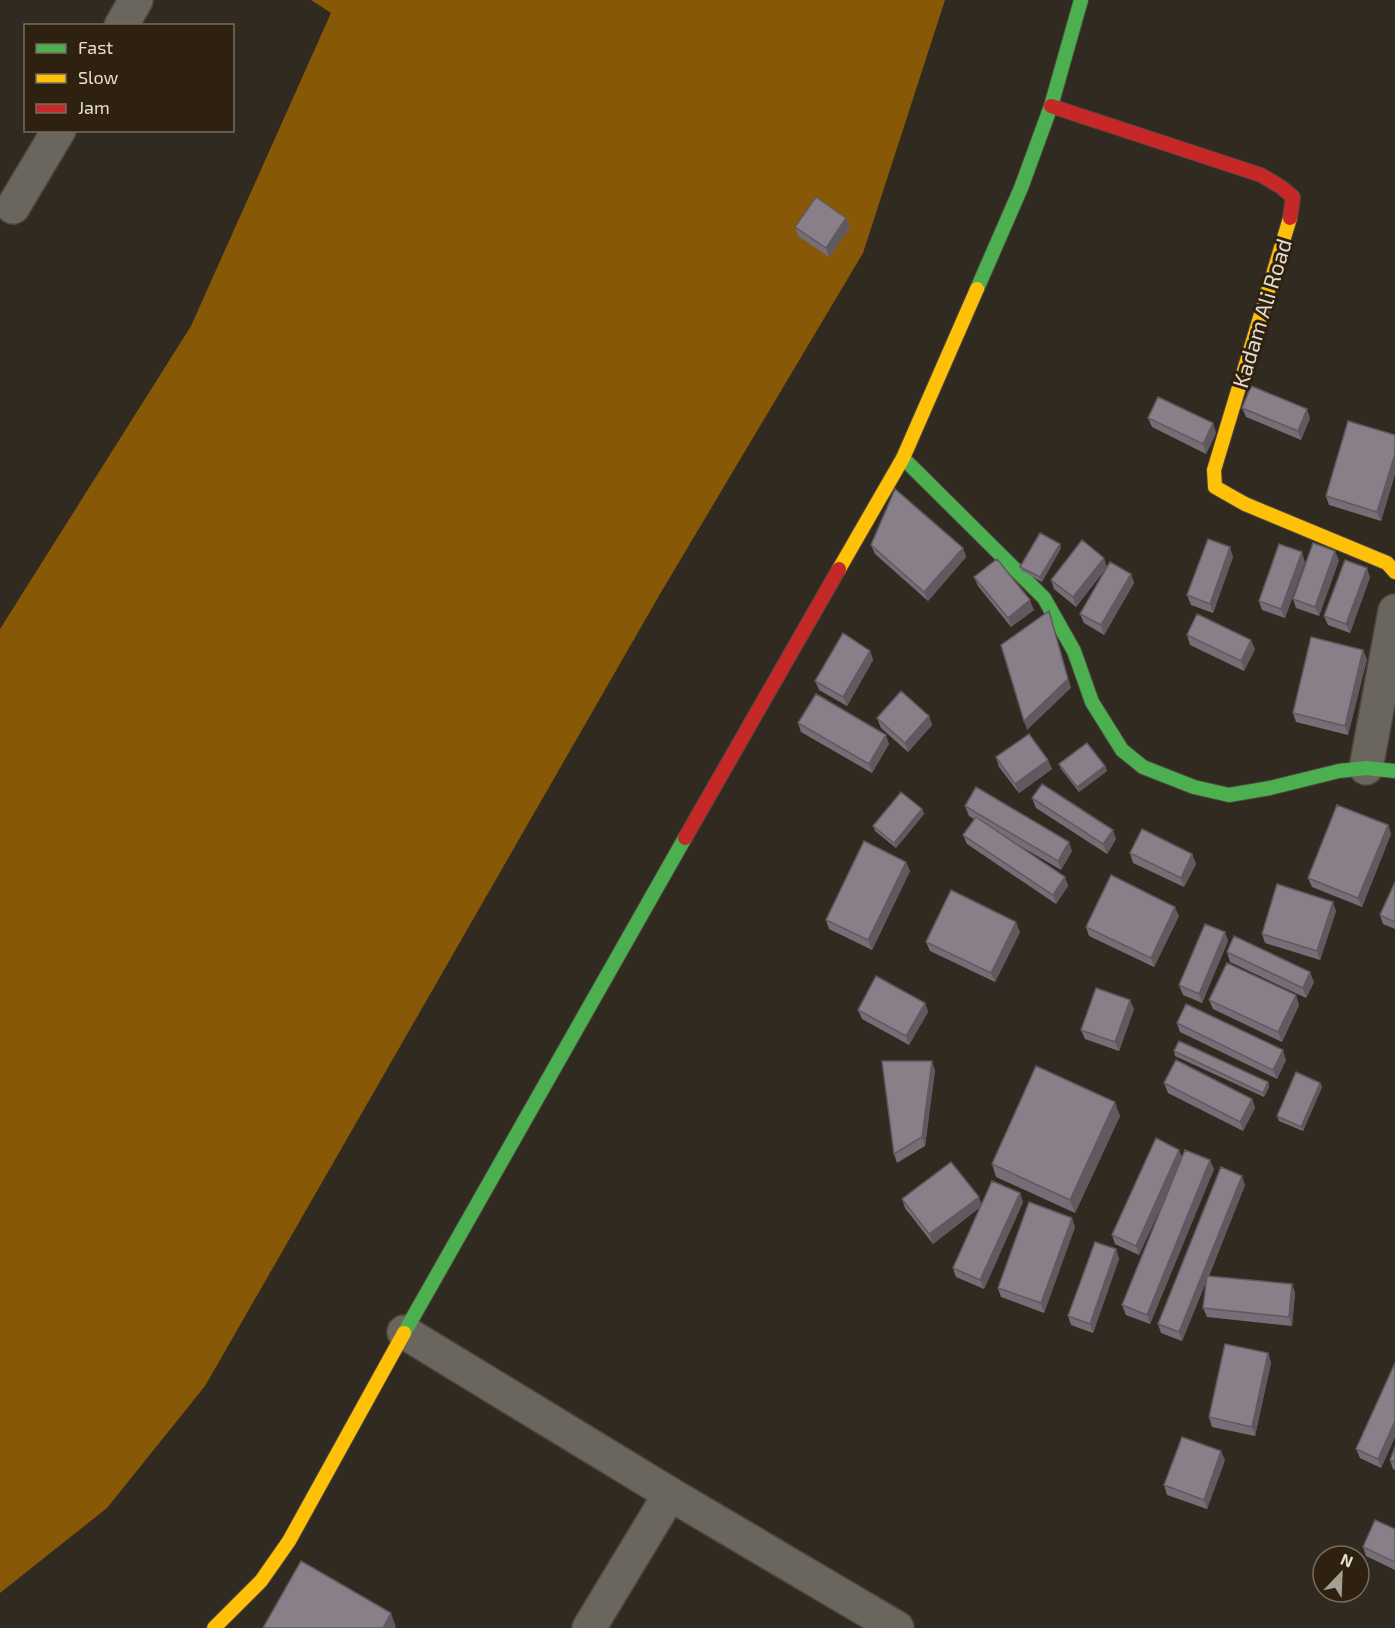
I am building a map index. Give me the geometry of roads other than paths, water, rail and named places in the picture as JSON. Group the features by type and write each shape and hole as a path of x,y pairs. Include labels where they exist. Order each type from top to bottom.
{"street":[{"path":"122,24 136,0"},
{"path":"214,1628 261,1581 289,1541 404,1332 903,458 1021,189 1051,106 1081,0"},
{"name":"Kadam Ali Road","path":"1051,106 1261,175 1293,196 1292,213 1214,470 1215,487 1245,504 1387,563 1395,572"},
{"path":"4,212 58,132"},
{"path":"903,458 1044,598 1074,651 1092,702 1122,750 1143,767 1194,787 1229,795 1270,788 1339,771 1381,770 1395,611"},
{"path":"404,1332 670,1494 897,1628"},
{"path":"589,1628 670,1494"}]}
